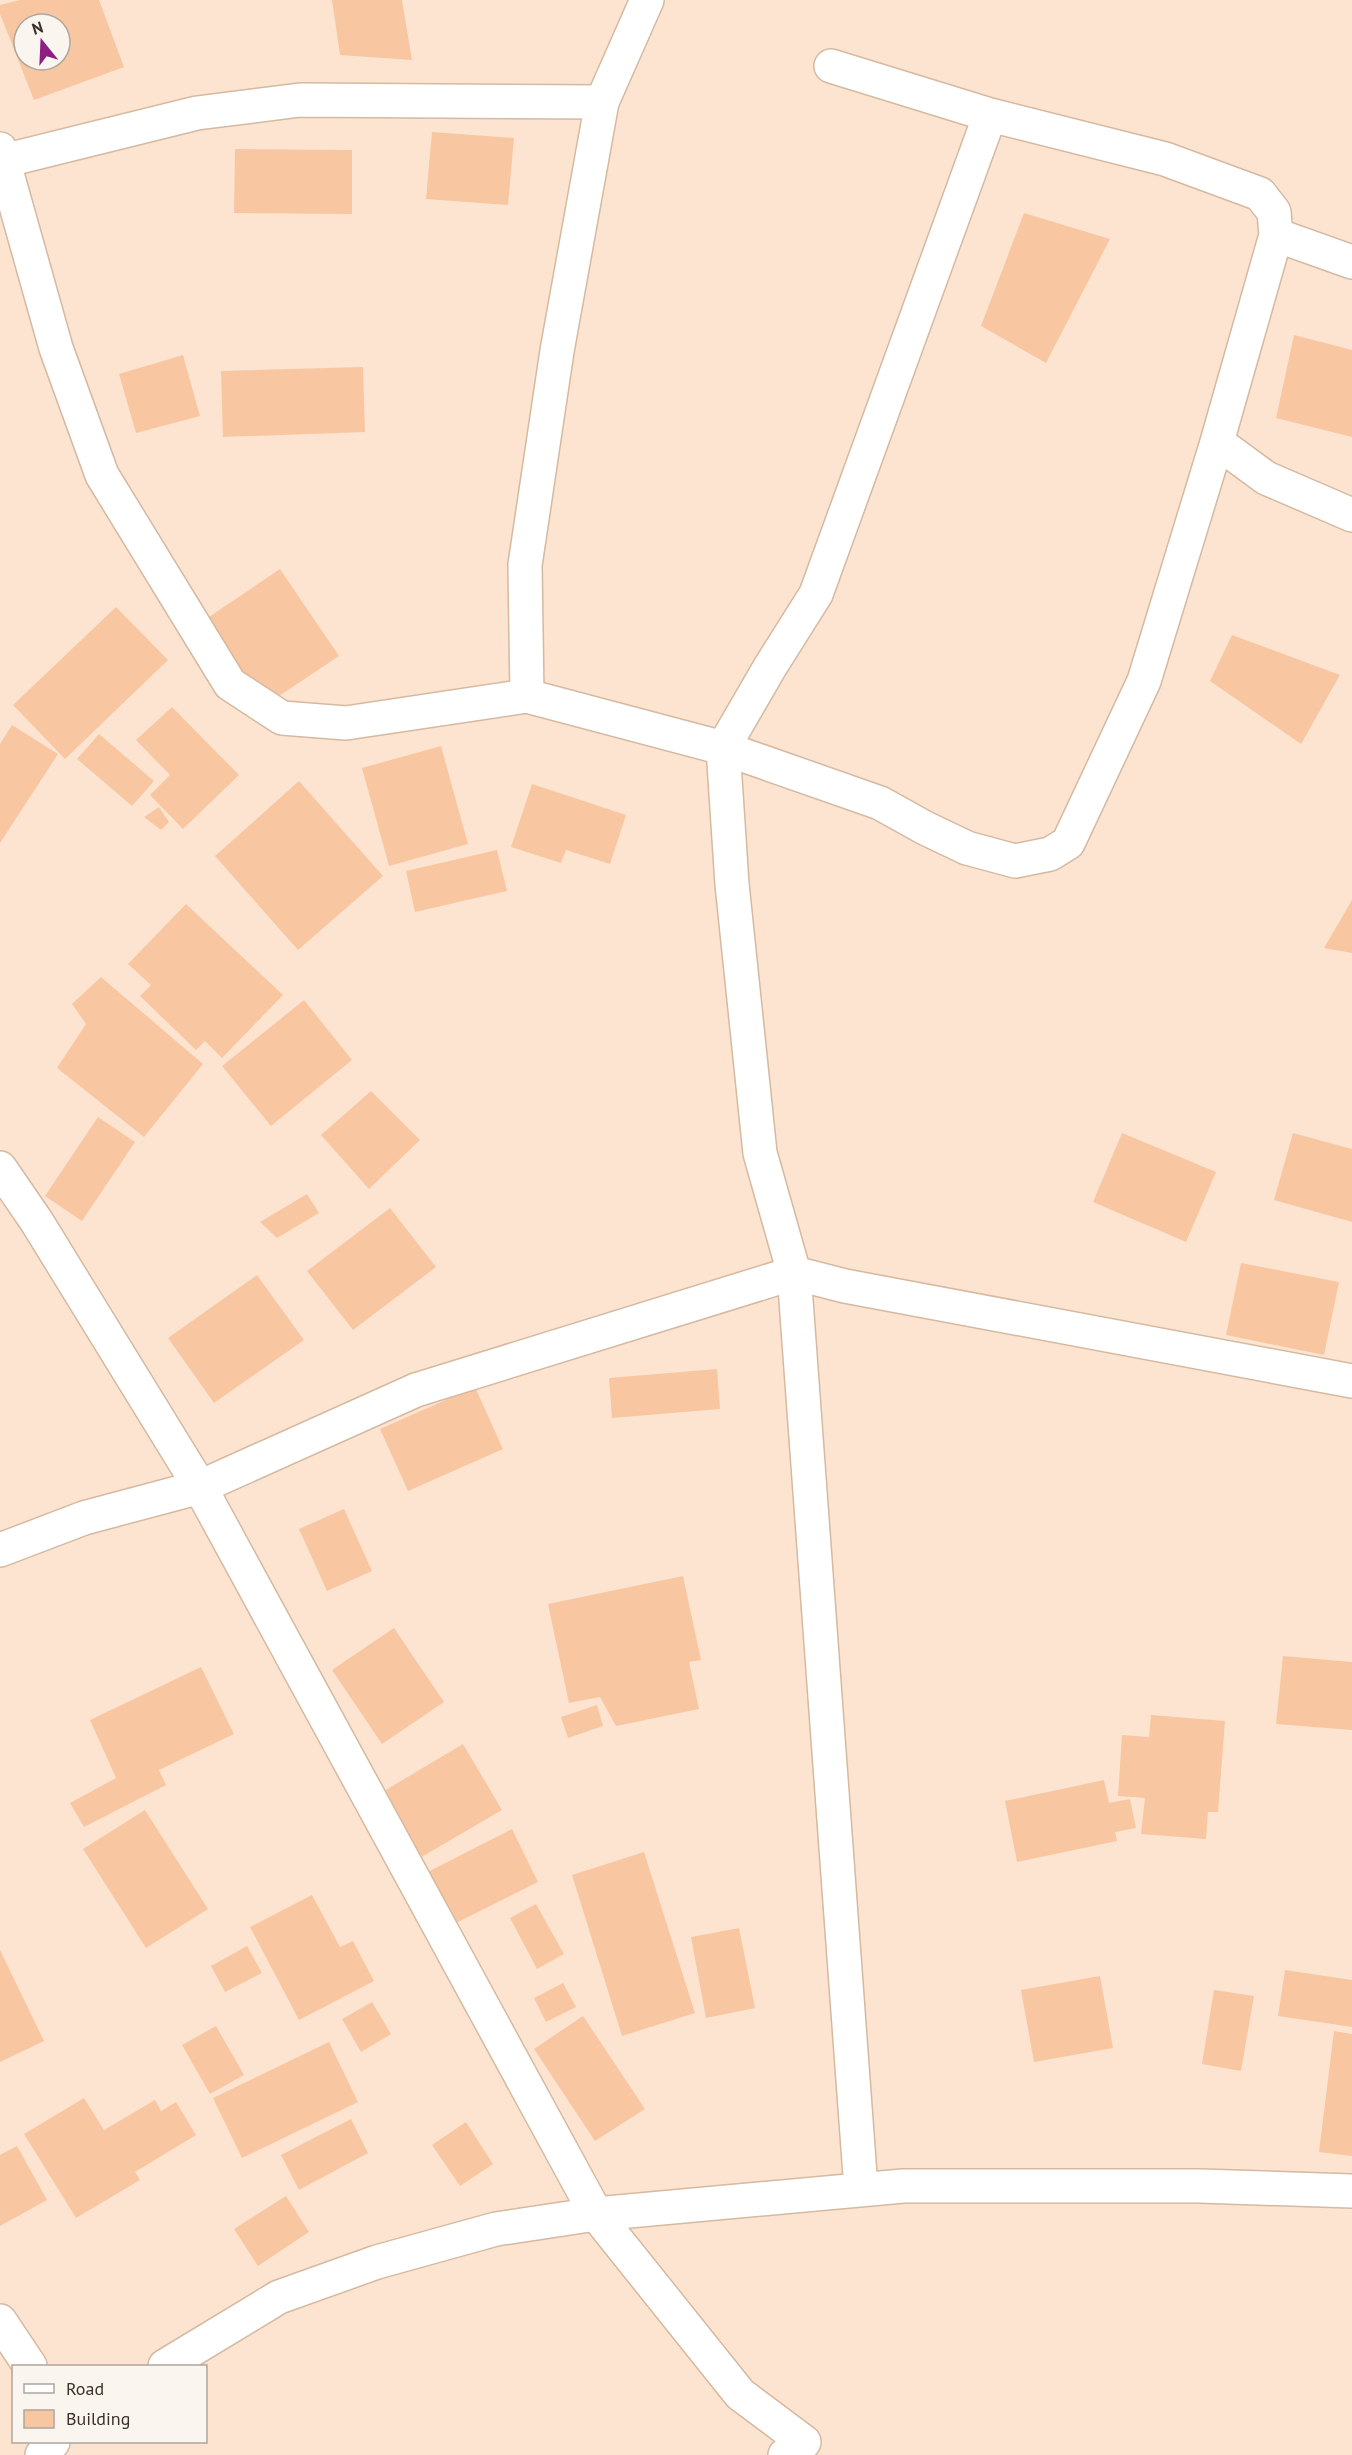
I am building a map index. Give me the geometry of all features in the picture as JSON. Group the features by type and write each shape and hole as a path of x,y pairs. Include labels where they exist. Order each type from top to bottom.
{"street":[{"path":"527,696 525,565 557,351 602,102 647,0"},
{"path":"602,102 300,100 197,113 2,155 56,348 102,475 230,684 282,718 346,723 527,696 723,748 880,803 967,848 1015,861 1050,854 1068,843 1144,681 1217,442 1276,235 1274,213 1260,194 1165,159 990,115 831,66"},
{"path":"861,2190 794,1272 760,1153 732,884 723,748 816,594 990,115"},
{"path":"1276,235 1352,262"},
{"path":"1217,442 1266,478 1352,515"},
{"path":"0,1167 37,1222 200,1486 596,2214 740,2394 801,2451"},
{"path":"0,1550 84,1518 200,1486 416,1390 794,1272 845,1286 1352,1381"},
{"path":"168,2365 279,2297 377,2262 496,2229 543,2224 596,2214 903,2186 1200,2186 1352,2191"},
{"path":"0,2321 29,2365"},
{"path":"42,2455 52,2443"}],"building":[{"path":"20,0 99,0 124,67 34,100 23,72 72,72 72,12 12,12 12,44 0,14 0,5"},
{"path":"332,0 402,0 412,60 340,55"},
{"path":"432,132 514,138 508,205 426,199"},
{"path":"235,149 352,150 352,214 234,213"},
{"path":"1024,213 1110,239 1046,363 981,326"},
{"path":"1294,335 1352,350 1352,437 1276,418"},
{"path":"183,355 200,416 136,433 119,374"},
{"path":"363,367 365,432 223,437 221,371"},
{"path":"280,569 339,656 264,706 206,619"},
{"path":"116,607 168,660 65,759 13,705"},
{"path":"1232,635 1340,675 1301,744 1210,681"},
{"path":"172,707 239,775 183,829 150,795 170,775 136,740"},
{"path":"12,725 58,754 0,843 0,744"},
{"path":"99,734 154,781 132,806 77,759"},
{"path":"441,746 468,844 389,866 362,768"},
{"path":"299,781 383,876 298,950 215,856"},
{"path":"532,784 626,815 610,864 566,850 561,863 511,847"},
{"path":"159,807 169,822 161,830 144,817"},
{"path":"497,850 507,891 415,912 406,871"},
{"path":"1352,900 1352,953 1324,948"},
{"path":"186,904 283,995 222,1058 205,1041 196,1050 140,996 151,985 128,964"},
{"path":"101,977 203,1064 144,1137 57,1068 86,1024 72,1004"},
{"path":"304,1000 352,1060 271,1126 222,1066"},
{"path":"371,1091 420,1140 369,1189 321,1135"},
{"path":"98,1117 135,1142 82,1221 45,1196"},
{"path":"1122,1133 1216,1172 1186,1242 1093,1202"},
{"path":"1293,1133 1352,1149 1352,1222 1274,1200"},
{"path":"307,1194 319,1213 277,1238 260,1222"},
{"path":"390,1208 436,1267 353,1330 307,1271"},
{"path":"1241,1263 1339,1282 1324,1355 1226,1335"},
{"path":"257,1275 304,1340 214,1403 168,1338"},
{"path":"717,1369 720,1409 612,1418 609,1378"},
{"path":"475,1387 503,1449 408,1491 380,1429"},
{"path":"344,1509 372,1571 327,1591 299,1529"},
{"path":"683,1576 701,1660 689,1662 699,1709 616,1726 600,1697 569,1703 548,1604"},
{"path":"394,1628 444,1702 382,1744 332,1670"},
{"path":"1283,1656 1352,1662 1352,1730 1276,1724"},
{"path":"201,1667 234,1734 159,1770 166,1785 84,1827 70,1803 116,1778 90,1720"},
{"path":"597,1705 603,1726 568,1738 561,1717"},
{"path":"1151,1715 1225,1721 1218,1812 1208,1812 1206,1839 1141,1834 1145,1798 1118,1796 1122,1735 1149,1737"},
{"path":"463,1744 502,1810 413,1862 374,1797"},
{"path":"1104,1780 1109,1803 1130,1799 1136,1828 1115,1832 1117,1841 1017,1862 1005,1801"},
{"path":"145,1810 208,1909 146,1948 83,1849"},
{"path":"512,1829 538,1882 446,1928 420,1876"},
{"path":"644,1852 695,2013 622,2036 572,1875"},
{"path":"312,1895 340,1947 353,1941 374,1981 299,2020 250,1927"},
{"path":"536,1904 564,1954 537,1969 510,1918"},
{"path":"739,1928 755,2008 706,2018 691,1937"},
{"path":"247,1946 262,1973 225,1992 211,1966"},
{"path":"0,1950 44,2041 0,2062"},
{"path":"1285,1970 1352,1980 1352,2027 1278,2016"},
{"path":"1100,1976 1113,2048 1034,2062 1021,1990"},
{"path":"563,1983 576,2007 546,2022 534,1998"},
{"path":"1214,1990 1254,1996 1241,2071 1202,2064"},
{"path":"372,2002 391,2034 361,2052 342,2019"},
{"path":"583,2016 645,2109 595,2141 534,2049"},
{"path":"216,2026 244,2075 210,2094 182,2045"},
{"path":"1334,2031 1352,2034 1352,2156 1319,2152"},
{"path":"329,2042 358,2102 242,2158 213,2098"},
{"path":"84,2098 104,2130 155,2100 161,2111 176,2102 196,2135 135,2172 140,2180 76,2218 24,2134"},
{"path":"351,2119 368,2153 299,2190 281,2155"},
{"path":"466,2122 493,2164 460,2186 432,2145"},
{"path":"17,2146 47,2200 0,2226 0,2155"},
{"path":"286,2196 309,2232 258,2266 234,2229"}]}
